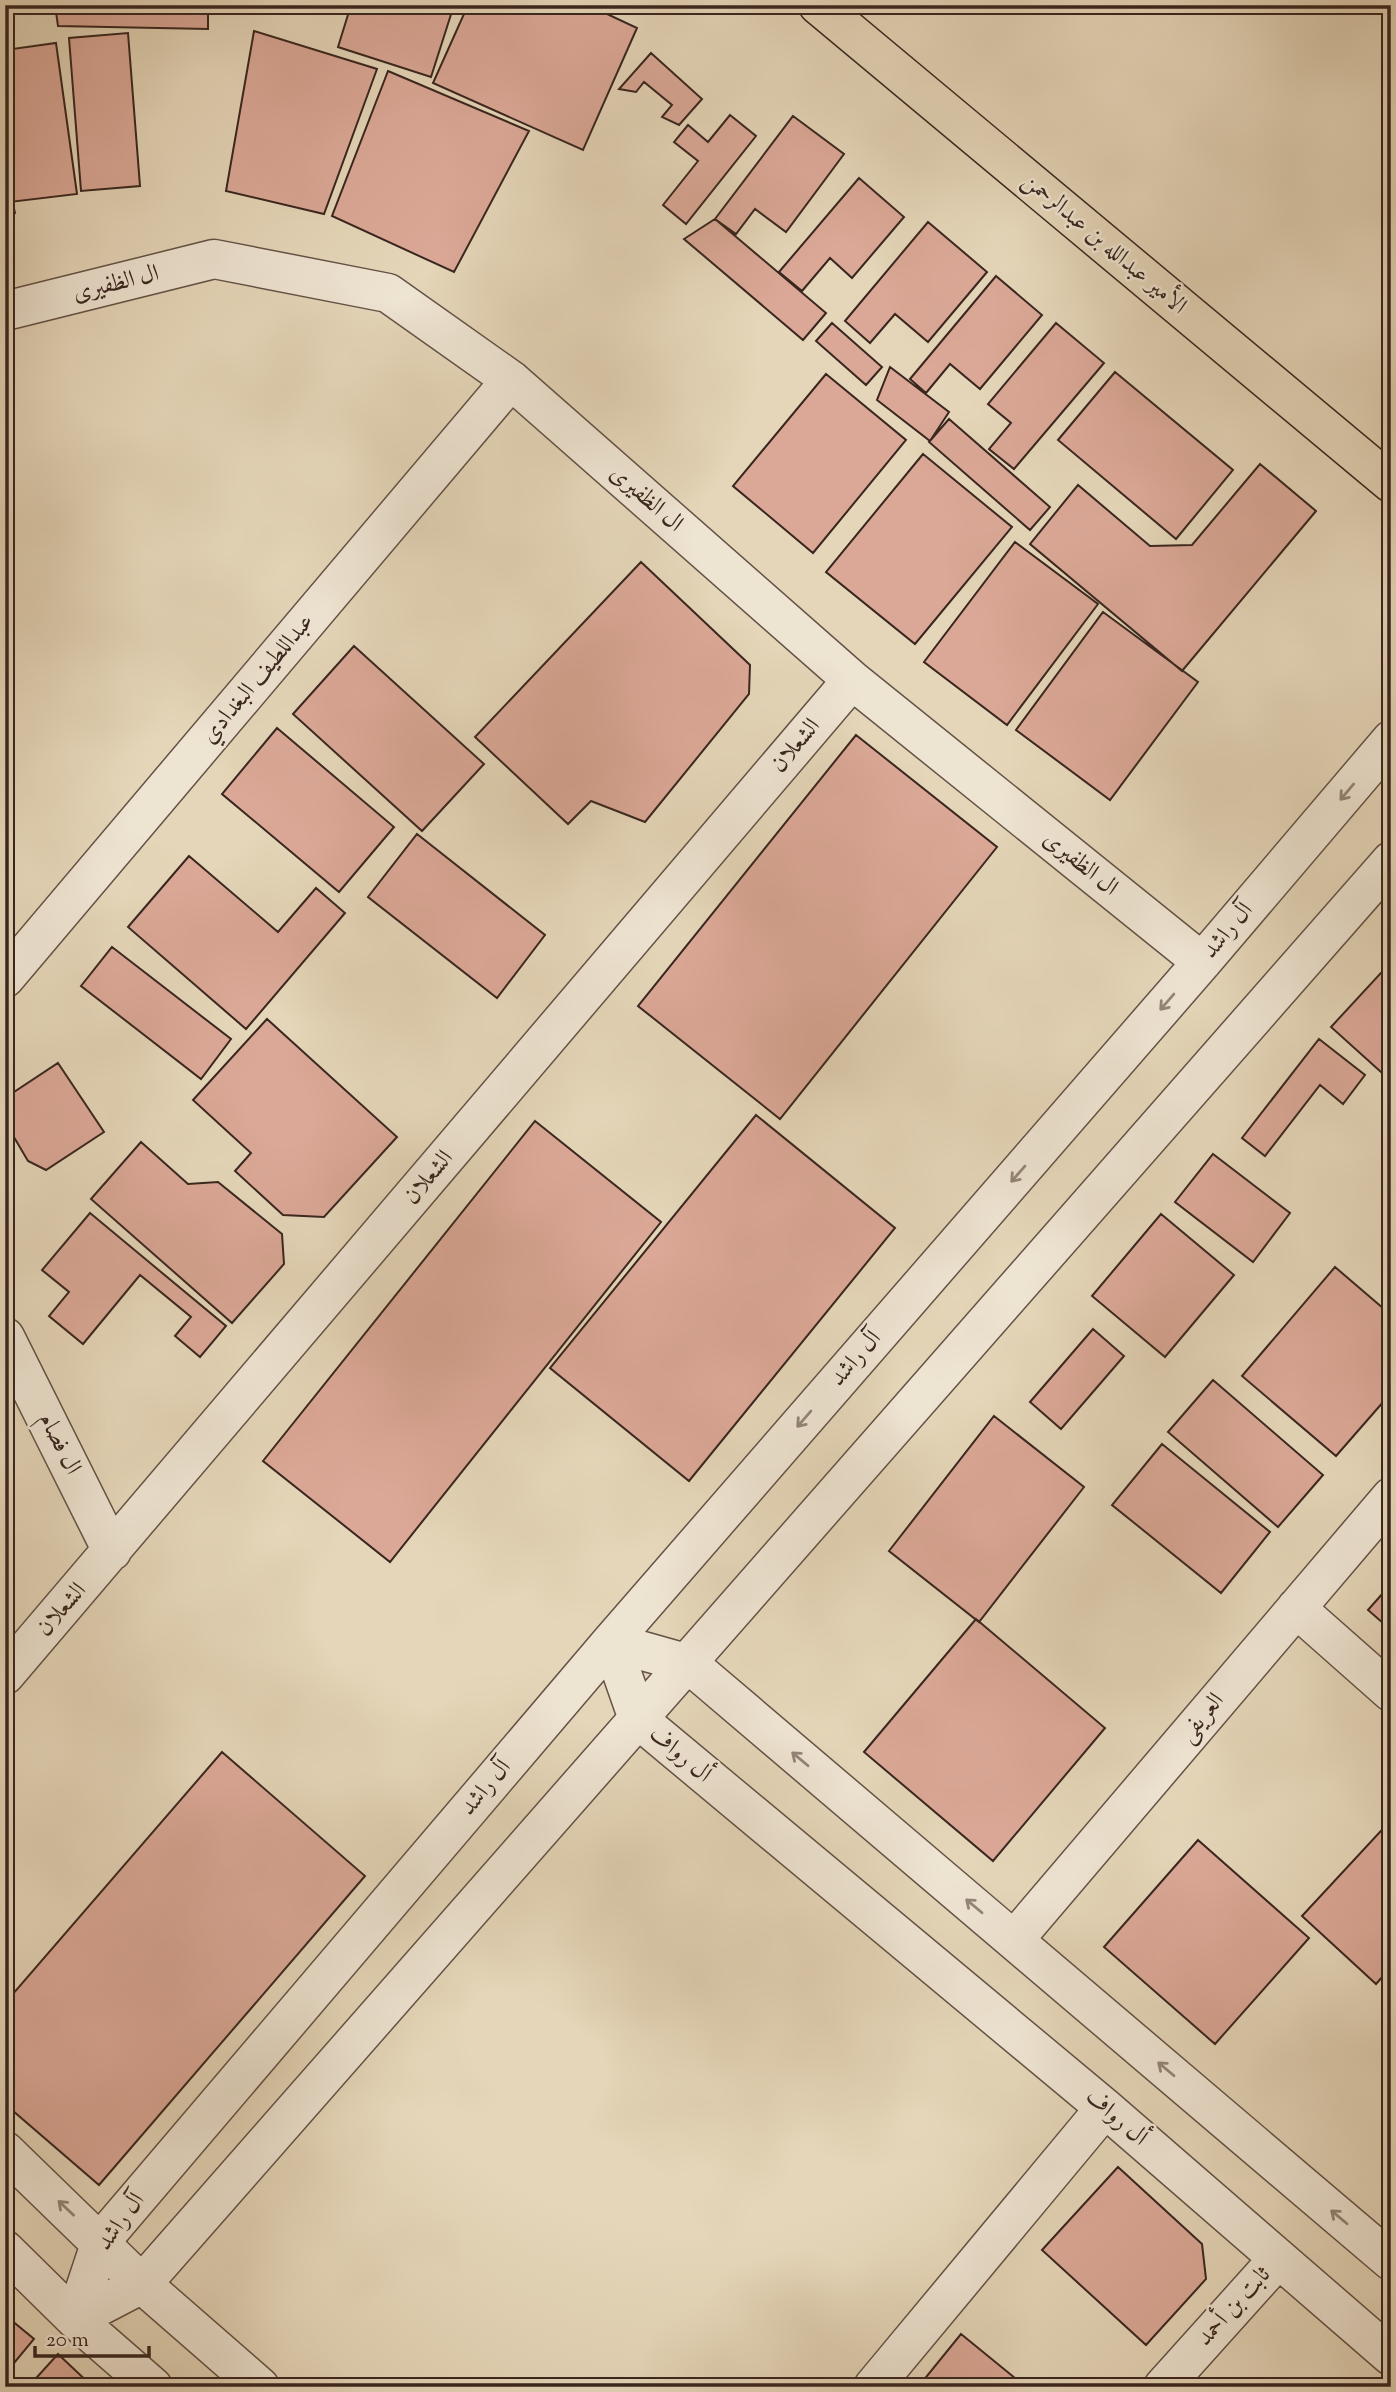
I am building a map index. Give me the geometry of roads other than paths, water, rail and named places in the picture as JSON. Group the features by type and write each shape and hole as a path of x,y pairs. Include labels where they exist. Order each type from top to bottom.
{"main road":[{"name":"الأمير عبدالله بن عبدالرحمن","path":"818,5 1391,483"}],"street":[{"name":"ال الظفيرى","path":"5,311 214,259 388,293 511,380 852,680 1202,962"},
{"name":"عبداللطيف البغدادي","path":"5,978 511,380"},
{"name":"الشعلان","path":"5,1675 852,680"},
{"name":"آل راشد","path":"75,2319 101,2241 611,1642 1202,962 1391,740"},
{"path":"75,2319 142,2284 689,1664 1391,861"},
{"name":"ال فصام","path":"5,1337 112,1551"},
{"name":"العريفى","path":"1014,1940 1391,1497"},
{"path":"1296,1608 1391,1692"},
{"path":"611,1642 689,1664 1391,2261"},
{"name":"أل رواف","path":"611,1642 638,1719 1105,2108 1391,2356"},
{"path":"873,2387 1105,2108"},
{"path":"5,2151 101,2241 142,2284 260,2387"},
{"path":"5,2250 75,2319 153,2387"},
{"name":"ثابت بن أحمد","path":"1163,2387 1278,2259"}]}
